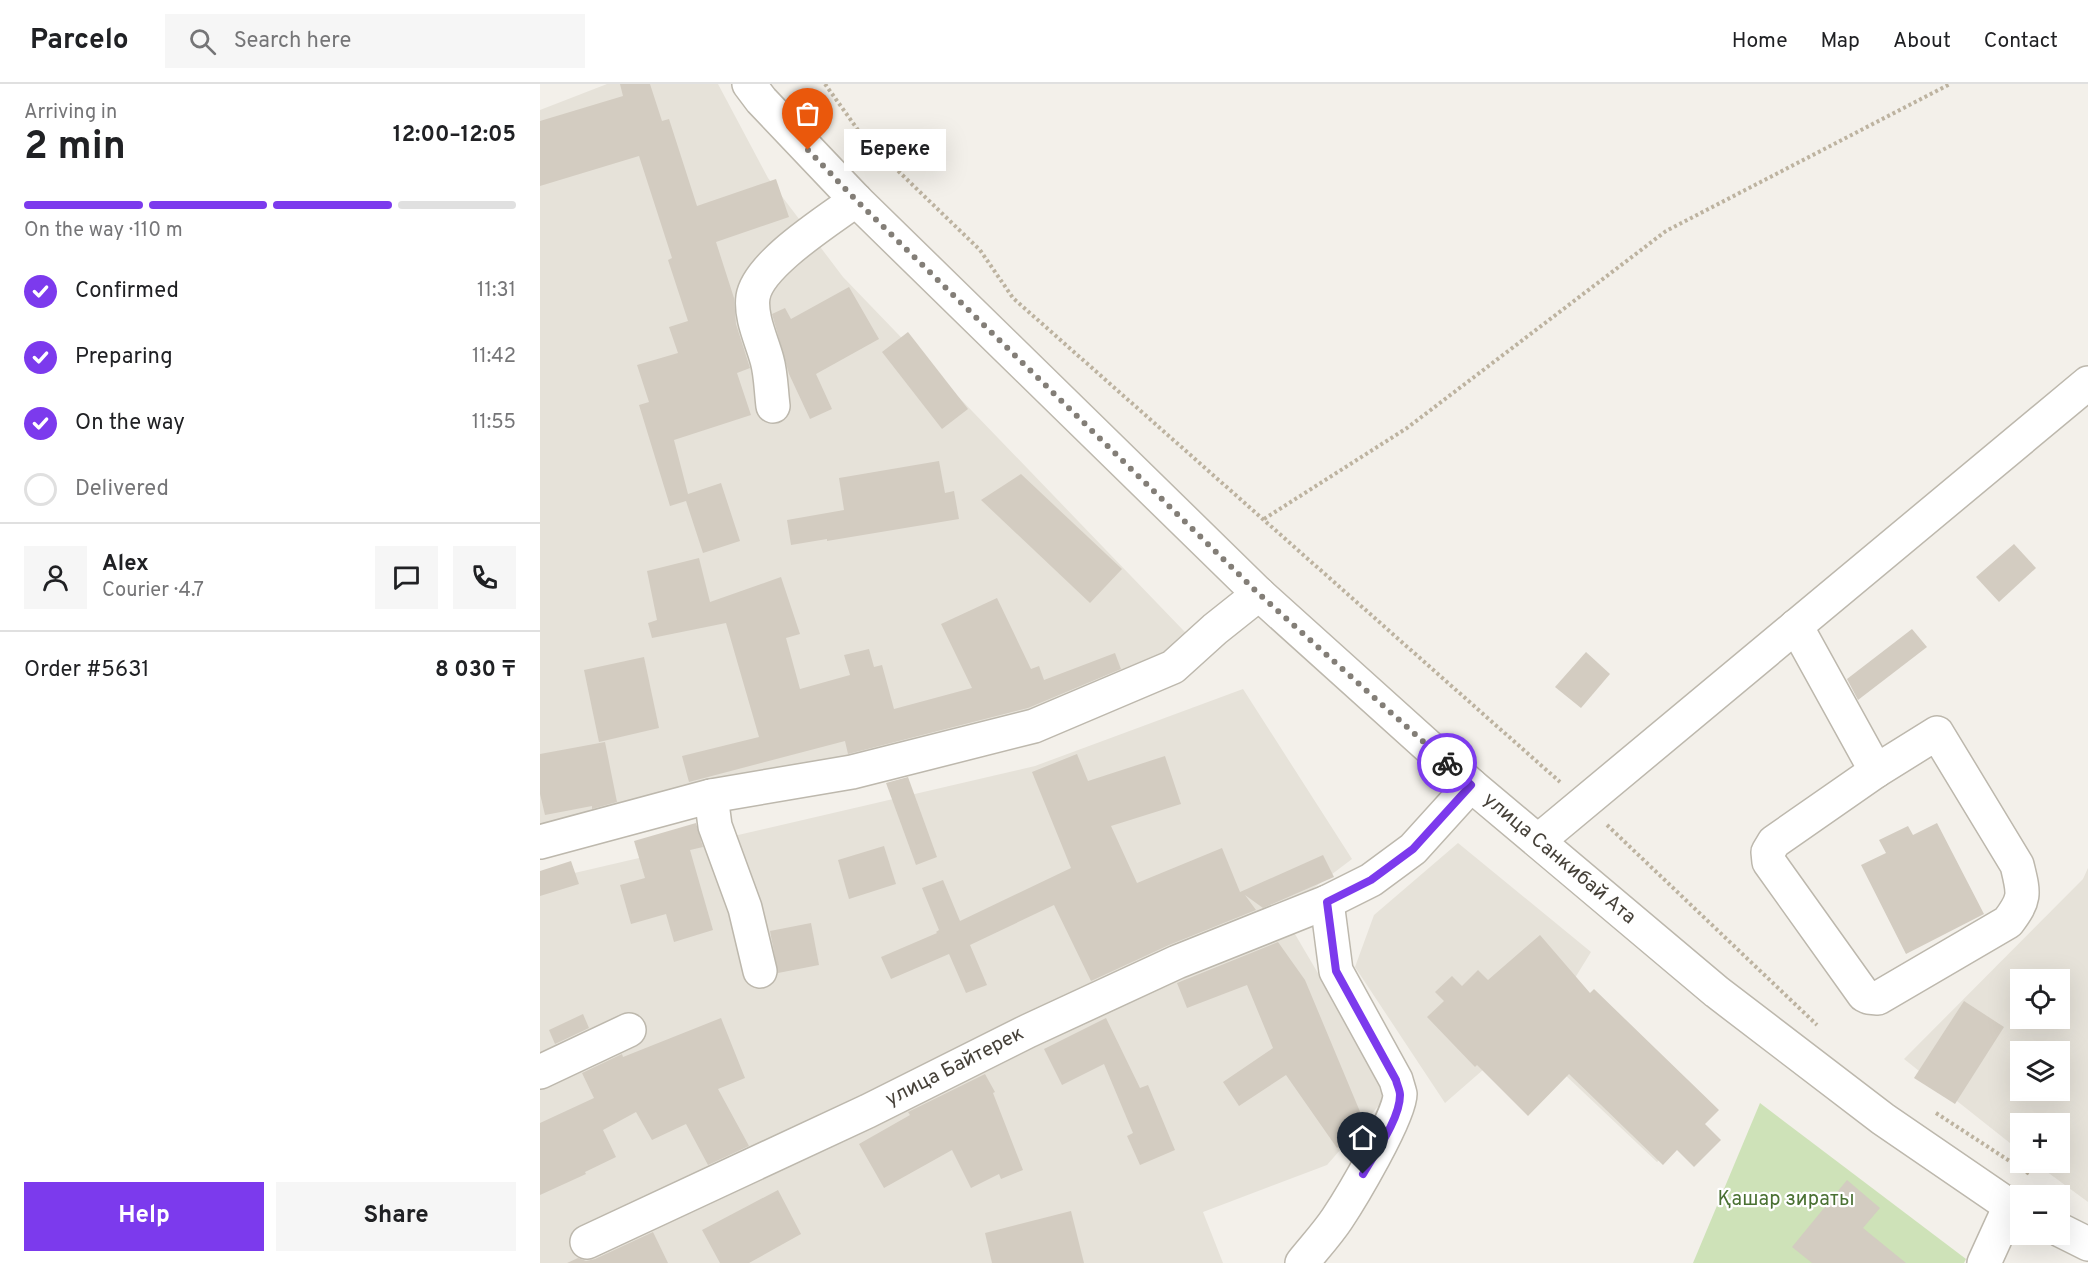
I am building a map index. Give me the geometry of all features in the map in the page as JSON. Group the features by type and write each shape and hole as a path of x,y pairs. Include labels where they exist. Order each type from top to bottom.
{"street":[{"name":"улица Санкибай Ата","path":"748,84 856,200 1259,594 1471,785 1718,992 1883,1119 2010,1206"},
{"path":"773,406 768,361 754,310 753,297 758,283 769,268 796,245 856,200"},
{"path":"1538,841 2088,383"},
{"path":"540,842 711,796 852,772 1034,726 1173,667 1259,594"},
{"path":"1796,626 1876,771"},
{"path":"1937,734 2017,865 2023,890 2020,906 2008,922 1878,998 1864,995 1769,862 1768,852 1774,842 1876,771 1937,734"},
{"name":"улица Байтерек","path":"587,1242 868,1111 1102,996 1177,962 1327,902 1371,880 1413,849 1471,785"},
{"path":"711,796 715,825 745,908 760,971"},
{"path":"1302,1263 1337,1219 1353,1192 1388,1130 1400,1094 1396,1080 1336,971 1327,902"},
{"path":"540,1072 629,1030"},
{"path":"1984,1263 2010,1218"},
{"path":"2070,1235 2088,1244"}],"path":[{"path":"825,84 862,137 980,249 1013,298 1584,803 1824,1032"},
{"path":"1263,519 1407,428 1666,231 1950,84"},
{"path":"1926,1107 2031,1175"}],"shaded area":[{"path":"607,84 718,84 768,178 843,277 1209,657 1143,689 540,840 540,110"},
{"path":"1243,689 1352,859 1282,912 1389,1094 1327,1165 1203,1212 1223,1263 540,1263 540,881 1035,766"},
{"path":"1458,843 1591,952 1570,986 1712,1113 1657,1162 1523,1035 1445,1103 1355,967 1374,915"},
{"path":"2088,868 2088,1202 2070,1189 2070,1185 2065,1185 2049,1173 2070,1173 2070,1113 2010,1113 2010,1143 1904,1059 2083,879"}],"green space":[{"name":"Қашар зираты","path":"1760,1103 1966,1259 1964,1263 1693,1263"}],"building":[{"path":"620,84 650,84 662,121 669,119 697,206 776,179 789,217 716,242 734,298 736,324 750,368 737,373 751,415 674,440 688,494 721,483 740,541 703,553 686,501 670,506 639,405 649,402 637,365 678,353 669,327 688,321 668,260 672,258 639,156 540,186 540,121 623,96"},
{"path":"849,287 879,339 816,374 832,409 810,419 789,374 772,314 785,308 791,319"},
{"path":"908,332 968,409 942,429 882,352"},
{"path":"939,461 945,493 954,491 959,519 791,545 787,520 844,510 839,478"},
{"path":"1021,474 1122,569 1090,603 981,500"},
{"path":"2014,544 2036,568 1999,602 1976,577"},
{"path":"699,558 710,602 781,577 800,634 786,638 800,689 850,675 844,655 869,649 874,667 882,665 894,709 972,688 941,624 997,598 1031,669 1039,666 1044,680 1115,653 1121,669 1028,708 848,754 845,741 689,782 682,756 759,737 726,623 652,638 648,623 657,620 647,571"},
{"path":"1912,629 1927,647 1858,700 1847,679"},
{"path":"1586,652 1610,674 1581,708 1555,687"},
{"path":"644,657 659,728 599,742 584,670"},
{"path":"605,742 617,802 592,809 592,806 545,815 540,794 540,754"},
{"path":"1077,754 1088,781 1165,756 1181,804 1111,826 1137,883 1222,848 1240,892 1323,855 1334,877 1263,908 1245,895 1256,910 1169,945 1091,981 1054,905 970,945 987,985 966,993 949,954 891,979 881,957 937,933 939,930 922,888 943,880 960,921 1071,868 1032,772"},
{"path":"908,777 937,857 916,865 886,783"},
{"path":"696,823 703,847 690,850 713,930 674,942 666,914 631,924 620,885 645,878 634,841"},
{"path":"1937,823 1984,914 1906,954 1861,865 1886,853 1879,840 1908,826 1913,835"},
{"path":"884,846 896,884 849,899 838,860"},
{"path":"571,861 579,884 540,896 540,871"},
{"path":"811,923 819,965 778,973 770,931"},
{"path":"1540,935 1590,993 1594,989 1719,1110 1705,1124 1721,1140 1694,1167 1677,1150 1663,1165 1569,1074 1528,1116 1477,1065 1475,1067 1427,1017 1444,1001 1435,992 1452,976 1462,986 1478,970 1488,980"},
{"path":"1278,942 1305,980 1366,1126 1337,1148 1286,1075 1239,1106 1223,1082 1273,1048 1247,985 1187,1008 1177,983"},
{"path":"1964,1001 2004,1027 1955,1104 1914,1078"},
{"path":"583,1014 589,1028 555,1044 549,1030"},
{"path":"721,1018 745,1078 718,1089 749,1146 708,1165 686,1124 652,1140 636,1112 603,1130 616,1157 540,1195 540,1123 594,1098 582,1073 622,1054 623,1057"},
{"path":"1106,1018 1140,1088 1148,1085 1175,1150 1140,1165 1127,1136 1133,1133 1104,1064 1062,1085 1044,1049"},
{"path":"985,1074 995,1092 993,1093 1023,1170 1001,1179 999,1174 971,1188 952,1150 884,1188 859,1144 910,1115 908,1112"},
{"path":"1847,1180 1880,1208 1863,1228 1906,1263 1812,1263 1792,1247"},
{"path":"778,1190 801,1234 749,1263 720,1263 702,1230"},
{"path":"1071,1211 1084,1263 992,1263 985,1233"},
{"path":"653,1232 668,1263 567,1263 578,1258 586,1261 595,1259"}],"way so far":[{"path":"808,150 856,200 1259,594 1447,763"}],"place":[{"name":"Береке","path":"808,150"}],"route":[{"path":"1363,1174 1388,1130 1400,1094 1396,1080 1336,971 1327,902 1371,880 1413,849 1471,785 1447,763"}]}
